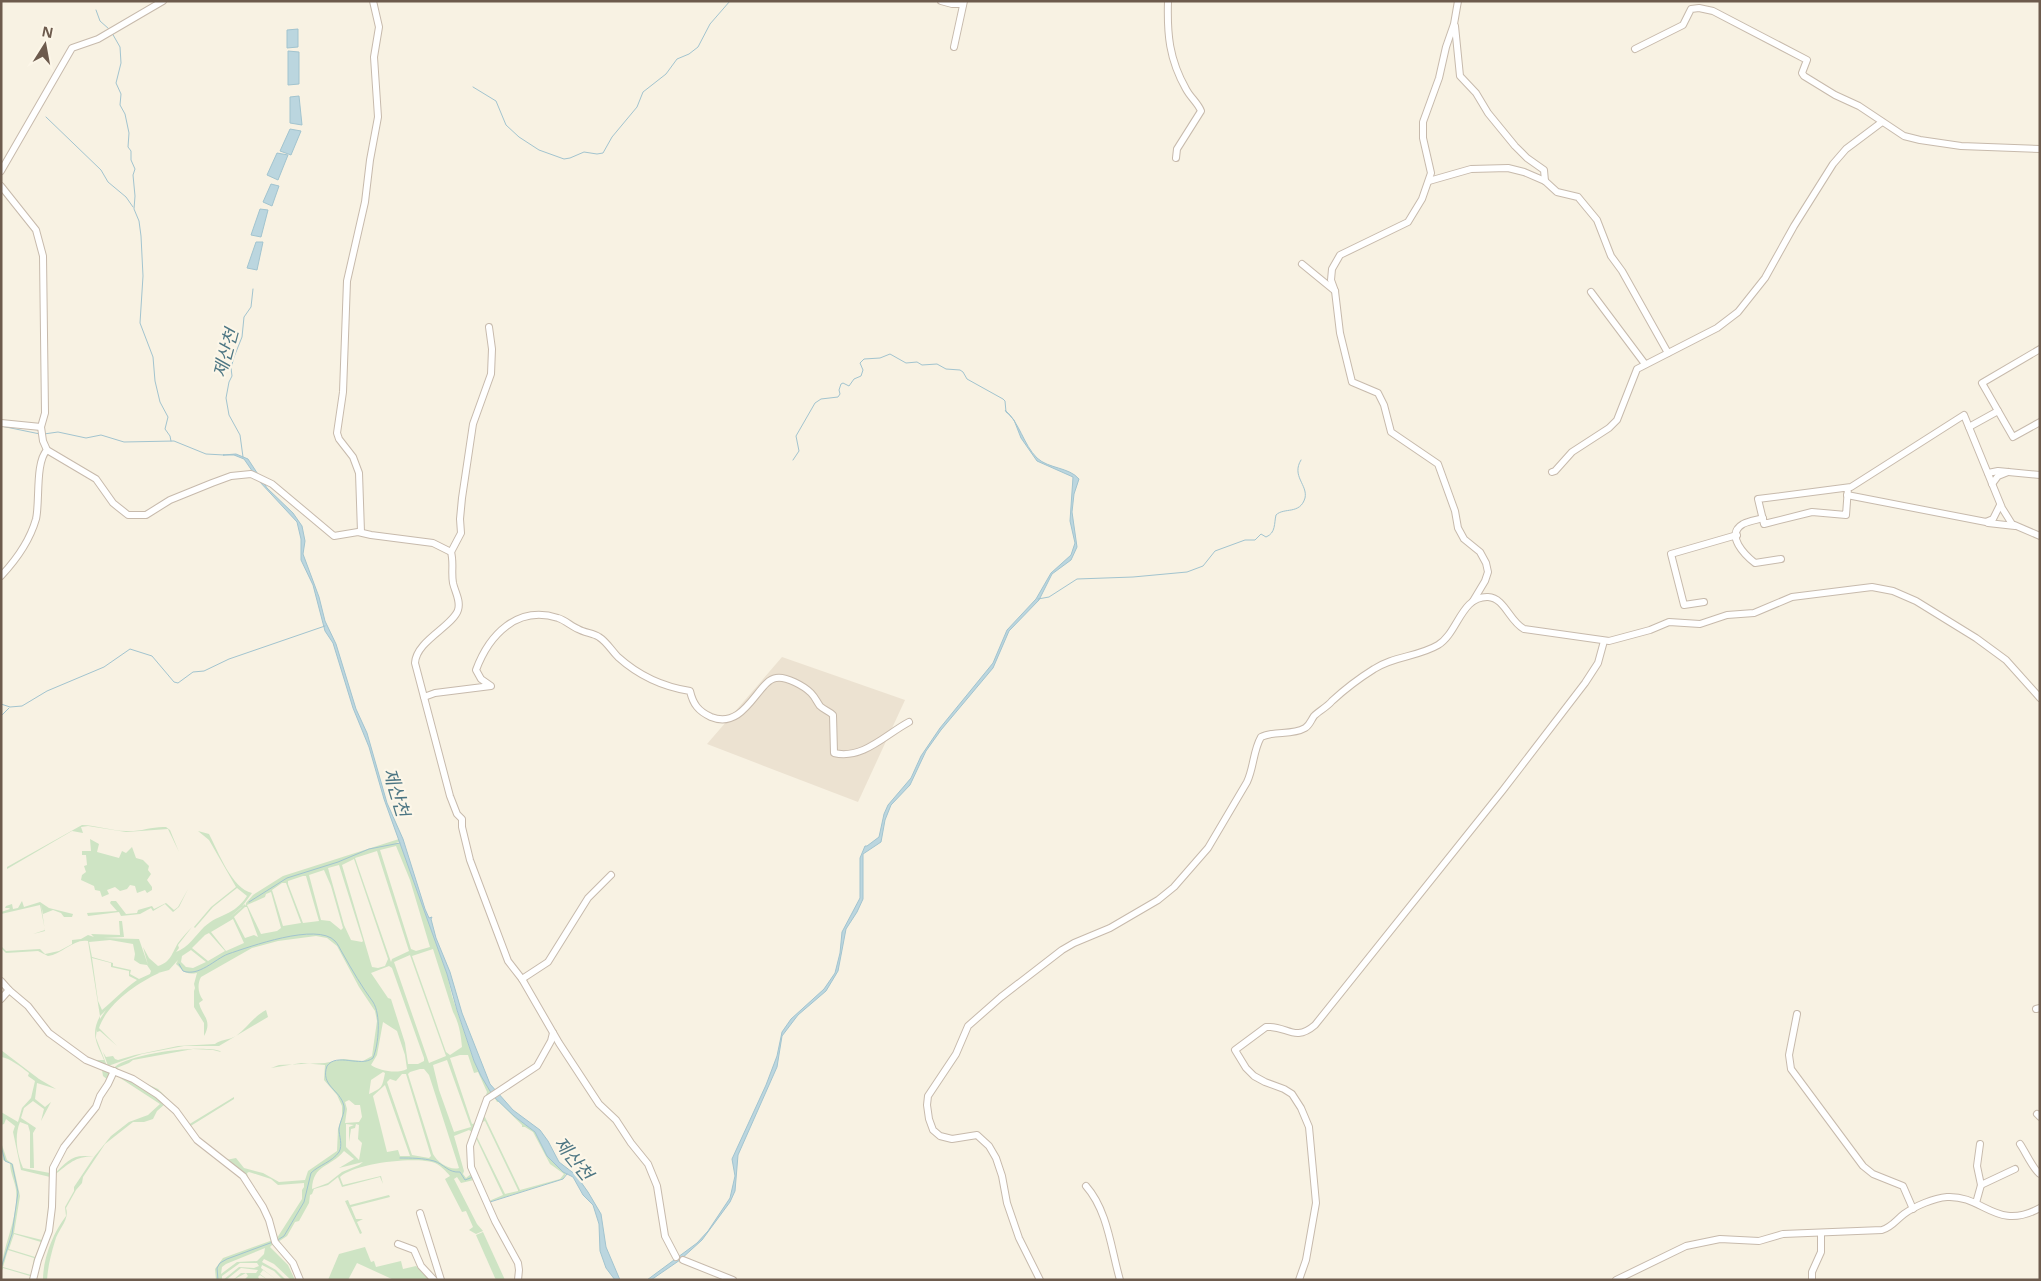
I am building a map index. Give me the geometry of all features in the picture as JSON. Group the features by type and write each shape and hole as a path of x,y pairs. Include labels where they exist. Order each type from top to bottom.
{"street":[{"path":"1,172 72,48 98,39 163,1"},
{"path":"361,532 359,473 353,457 339,439 337,433 343,392 347,281 365,202 378,117 374,57 379,27 373,1"},
{"path":"941,1 952,4 964,3 954,46"},
{"path":"1168,1 1168,32 1171,53 1185,88 1201,111 1177,149 1176,158"},
{"path":"1040,1280 1022,1245 1007,1203 1001,1171 989,1146 977,1135 952,1139 940,1136 933,1130 928,1119 926,1105 928,1096 956,1054 968,1026 1001,997 1058,953 1074,943 1110,928 1127,916 1158,900 1180,880 1208,848 1251,774 1261,737 1270,734 1294,732 1306,728 1314,717 1344,690 1376,667 1391,660 1411,656 1436,646 1446,638 1467,606 1473,601 1488,572 1480,552 1464,539 1458,528 1455,511 1438,464 1391,432 1384,405 1378,394 1352,382 1340,332 1335,291 1331,280 1332,269 1340,255 1408,222 1418,207 1431,173 1423,138 1423,122 1439,78 1446,47 1454,24 1458,1"},
{"path":"1635,48 1683,25 1691,9 1699,8 1713,11 1807,60 1802,73 1804,76 1835,96 1859,106 1904,136 1961,146 2040,149"},
{"path":"1454,24 1460,76 1476,93 1488,113 1515,146 1527,158 1544,170 1546,181"},
{"path":"1552,472 1579,447 1614,424 1620,415 1637,369 1717,328 1743,306 1765,278 1832,164 1846,149 1882,122"},
{"path":"1429,181 1464,170 1492,168 1515,170 1546,181 1558,192 1578,197 1598,220 1611,256 1622,271 1668,353"},
{"path":"1,186 36,230 43,256 45,413 41,427 43,441 47,450 96,479 117,507 128,515 146,515 170,500 212,483 231,476 251,474 272,484 330,534 337,536 361,532 433,543 451,552"},
{"path":"1302,264 1335,291"},
{"path":"1591,292 1645,364"},
{"path":"489,327 492,349 491,374 473,424 460,512 462,533 451,552 454,564 454,584 459,602 458,612 421,648 416,656 416,669 450,796 456,814 462,822 470,860 505,954 599,1104 616,1120 648,1164 656,1186 665,1236 676,1257"},
{"path":"2040,349 1982,383 2012,437 2040,422"},
{"path":"1969,426 1998,410"},
{"path":"1848,491 1964,415 2000,504 2009,521 2040,536"},
{"path":"1,423 41,427"},
{"path":"1,576 15,560 34,526 38,506 42,459 43,454 47,450"},
{"path":"1988,472 2040,474"},
{"path":"1992,484 1998,476 2008,472"},
{"path":"1848,491 1846,515 1812,512 1764,524 1758,499 1848,491 1986,522 2018,527"},
{"path":"1986,522 1993,519 1999,510 2000,504"},
{"path":"1704,602 1684,605 1671,554 1736,535 1742,525 1763,518"},
{"path":"1736,535 1739,547 1755,564 1781,559"},
{"path":"1473,601 1494,598 1502,605 1515,623 1524,628 1604,641 1650,630 1669,622 1700,624 1727,615 1754,613 1792,597 1872,587 1893,592 1916,601 1976,638 2006,660 2040,698"},
{"path":"424,697 435,693 491,686 481,679 476,670 496,635 506,625 516,620 532,616 547,616 558,618 580,630 597,636 630,666 654,680 679,690 690,691 695,706 706,714 717,718 727,718 746,708 771,679 781,678 794,683 812,694 820,706 833,715 834,753 851,754 866,749 909,722"},
{"path":"1299,1280 1306,1260 1316,1203 1308,1126 1301,1108 1292,1094 1254,1076 1246,1068 1236,1050 1266,1027 1300,1033 1309,1030 1315,1025 1509,783 1585,683 1598,662 1604,641"},
{"path":"522,980 548,962 588,898 611,875"},
{"path":"1,981 28,1006 42,1027 53,1037 86,1060 142,1084 165,1100 176,1111 197,1140 243,1176 263,1207 275,1242 294,1263 300,1280"},
{"path":"1,999 9,990"},
{"path":"1796,1014 1789,1055 1791,1069 1863,1166 1873,1174 1903,1186 1913,1209"},
{"path":"518,1280 518,1263 491,1214 471,1167 470,1146 487,1100 537,1066 551,1041 553,1033"},
{"path":"33,1280 51,1222 53,1168 60,1153 96,1107 114,1071"},
{"path":"1976,1204 1981,1185 1977,1166 1980,1144"},
{"path":"2020,1144 2030,1158 2036,1172 2040,1174"},
{"path":"1981,1185 2015,1168"},
{"path":"1086,1186 1094,1197 1106,1222 1120,1280"},
{"path":"1616,1280 1686,1246 1716,1240 1760,1241 1783,1234 1882,1230 1890,1227 1913,1209 1946,1197 1959,1198 2004,1216 2019,1215 2040,1208"},
{"path":"420,1213 441,1280"},
{"path":"1812,1280 1812,1272 1821,1252 1821,1233"},
{"path":"398,1244 414,1250 421,1266 434,1280"},
{"path":"683,1260 733,1280"}],"shaded area":[{"path":"782,657 905,700 858,802 707,744"}],"green space":[{"path":"82,825 126,831 166,827 170,830 179,852 168,829 126,832 88,826 81,827 83,833 72,831 7,869 7,867"},
{"path":"198,831 209,834 232,877 245,890 252,893 242,907 245,904 246,906 246,903 253,895 283,876 399,839 399,842 396,843 401,845 447,974 452,996 474,1061 492,1094 479,1116 487,1092 478,1072 474,1073 468,1055 450,1058 472,1124 475,1123 471,1136 472,1132 469,1130 454,1136 464,1171 463,1174 466,1178 471,1174 468,1158 469,1152 471,1169 494,1225 474,1180 461,1183 457,1177 454,1179 477,1224 483,1231 476,1234 469,1230 473,1227 466,1211 462,1212 445,1179 450,1176 439,1165 414,1160 386,1162 358,1168 340,1177 343,1185 381,1176 383,1184 380,1177 342,1187 338,1177 328,1185 314,1189 299,1221 295,1222 287,1236 278,1242 296,1264 276,1241 266,1211 245,1178 195,1136 164,1098 144,1084 113,1069 131,1059 164,1052 191,1049 133,1060 114,1069 158,1089 174,1105 188,1125 234,1097 234,1099 189,1127 195,1135 226,1160 236,1158 244,1168 263,1173 279,1182 305,1180 308,1171 337,1151 338,1129 342,1116 342,1106 337,1095 324,1080 325,1065 309,1064 343,1059 363,1061 372,1056 377,1021 375,1011 359,987 337,946 327,938 316,936 278,941 252,948 201,977 199,989 203,1000 199,1003 207,1022 204,1036 204,1023 194,1007 194,984 197,973 185,972 176,964 178,960 169,970 158,973 132,988 103,1019 99,1028 117,1046 100,1031 97,1032 97,1036 96,1029 96,1038 107,1066 100,1065 83,1057 57,1039 45,1028 26,1002 54,1035 92,1060 104,1060 97,1044 95,1034 95,1028 100,1016 88,941 78,942 53,955 48,956 38,951 6,953 1,948 1,938 2,947 6,951 40,949 45,954 59,951 72,944 72,940 81,939 88,935 94,937 91,934 120,935 119,921 122,921 124,937 103,938 139,939 148,965 143,947 149,958 158,966 162,964 168,960 178,943 192,927 178,945 179,948 176,952 188,944 210,922 237,908 247,896 237,888 213,907 194,927 211,907 236,887 209,840","holes":["396,846 410,880 430,947 416,951 411,949 380,850","377,851 409,951 392,959 391,962 355,858","354,859 388,959 385,966 372,967 342,865","339,865 363,941 351,940 344,925 328,868","324,870 331,886 343,928 341,930 330,921 321,920 309,875","306,876 319,921 303,923 288,881","282,883 286,883 301,923 283,926 272,890","271,892 281,928 277,931 261,934 247,905 265,897 266,894","247,907 258,937 254,935 245,938 234,917","233,919 244,943 226,951 211,932","209,933 225,951 208,961 192,948","110,940 133,944 134,960 140,964 147,965 151,971 150,974 139,979 130,974 131,970 113,966 113,963 92,957 89,942","433,949 458,1025 462,1047 450,1055 446,1052 412,956","191,950 206,962 193,968 186,967 181,962 182,956","410,955 446,1056 429,1063 394,962","92,958 111,963 111,967 129,971 129,976 137,980 102,1010 98,1001","389,966 392,968 424,1061 418,1064 408,1064 405,1043 391,999 388,998 371,973","383,1022 397,1031 405,1055 407,1069 394,1072 379,1069 371,1065 377,1055","447,1060 471,1127 454,1132 439,1090 433,1065","424,1069 429,1075 459,1168 448,1167 441,1163 433,1154 408,1074","383,1072 385,1073 381,1087 369,1094 371,1080","402,1074 406,1074 431,1156 429,1158 412,1155 387,1082 390,1079 396,1081","385,1085 410,1156 400,1156 398,1150 387,1152 373,1096","349,1100 355,1105 360,1105 362,1117 359,1122 345,1123 347,1109 345,1102","346,1124 354,1125 349,1127 349,1142 351,1129 355,1128 356,1124 359,1125 358,1139 362,1143 359,1160 346,1147","344,1151 354,1159 339,1168 363,1162 342,1172 328,1183 312,1189 315,1175 319,1170","247,1173 271,1179 278,1185 304,1183 302,1199 277,1238 268,1212"]},
{"path":"90,839 99,844 97,852 119,858 122,851 126,853 132,847 136,858 143,860 149,866 148,870 151,874 147,880 152,890 147,893 145,890 137,893 135,886 130,885 127,889 120,891 115,887 107,890 109,894 102,897 100,891 95,890 94,886 81,880 82,875 86,872 84,866 87,865 86,855 82,855 82,851 91,851"},
{"path":"188,889 179,907 173,912 165,904 153,911 151,908 140,914 121,916 119,912 88,916 87,913 117,911 110,903 111,901 116,901 126,914 137,913 138,910 152,906 154,909 166,903 174,910 178,907"},
{"path":"22,901 24,907 40,902 49,908 73,914 72,917 64,917 61,913 53,910 43,914 41,904 44,927 40,905 1,914 1,912 10,909 5,908 6,906 12,904 13,909 18,908"},
{"path":"9,993 15,996 24,1004 43,1029 52,1037 80,1057 105,1068 110,1073 108,1083 99,1095 94,1110 63,1147 53,1165 58,1152 92,1111 99,1093 108,1080 103,1076 102,1070 76,1056 50,1037 41,1028 25,1006 15,997 8,994 1,1002 3,997"},
{"path":"266,1010 268,1017 236,1036 257,1016"},
{"path":"235,1036 219,1046 184,1046 142,1054 108,1066 103,1052 106,1057 113,1056 118,1060 135,1055 178,1046 215,1044"},
{"path":"1,1050 39,1079 56,1089 37,1083 35,1099 45,1107 51,1102 41,1121 44,1109 33,1101 24,1108 21,1118 36,1128 33,1133 34,1168 30,1168 30,1132 28,1125 20,1122 17,1133 19,1157 23,1168 50,1173 53,1165 48,1233 37,1261 33,1280 29,1280 30,1276 3,1268 1,1273 16,1200 10,1163 3,1160 1,1142 7,1160 13,1164 20,1196 14,1233 42,1240 47,1225 50,1177 21,1170 13,1132 15,1126 6,1119 4,1124 1,1125 1,1112 18,1122 22,1108 31,1098 35,1081 28,1076 29,1073 8,1059 1,1057","holes":["14,1234 41,1242 35,1257 9,1249","8,1250 34,1258 31,1275 3,1267"]},
{"path":"293,1064 271,1068 279,1065"},
{"path":"116,1075 140,1084 165,1104 157,1111 153,1119 144,1122 133,1122 105,1144 83,1177 82,1183 66,1208 67,1212 65,1221 56,1237 47,1280 43,1280 45,1263 53,1238 66,1216 65,1207 74,1191 74,1187 94,1157 111,1136 129,1122 148,1115 160,1104 117,1076 113,1078"},
{"path":"493,1096 514,1116 535,1132 547,1156 566,1174 563,1179 489,1202 488,1201 484,1190 489,1201 503,1195 475,1136 474,1138 489,1100 484,1115 520,1190 560,1179 564,1174 550,1164 533,1132 522,1127 494,1097 492,1098","holes":["485,1121 518,1191 505,1194 476,1135 480,1123"]},
{"path":"472,1151 472,1161 479,1179 472,1167 471,1154"},
{"path":"87,1156 94,1157 76,1159 53,1176 75,1157"},
{"path":"389,1195 390,1197 351,1207 356,1219 363,1219 357,1222 362,1233 360,1234 345,1201 348,1200 350,1205"},
{"path":"483,1232 505,1280 496,1280 495,1278 476,1235"},
{"path":"273,1240 274,1243 270,1247 288,1265 295,1280 291,1280 274,1264 264,1259 262,1262 276,1270 286,1280 283,1280 274,1271 262,1265 261,1268 277,1280 263,1270 260,1274 268,1280 260,1275 258,1277 260,1280 244,1280 248,1276 246,1273 256,1273 258,1270 241,1268 226,1280 223,1280 239,1267 254,1268 259,1266 257,1263 240,1263 222,1276 222,1280 216,1280 215,1269 223,1258","holes":["265,1248 264,1254 257,1261 237,1262 221,1274 222,1267 226,1264"]},
{"path":"365,1247 371,1262 374,1261 376,1267 401,1261 403,1269 416,1266 431,1280 394,1280 357,1263 348,1280 328,1280 339,1254"},
{"path":"241,1273 246,1273 233,1280"}],"water":[{"path":"298,29 298,47 287,48 287,30"},
{"path":"288,51 299,52 299,84 288,85"},
{"path":"299,96 302,125 290,123 290,97"},
{"path":"290,129 301,131 291,155 280,151"},
{"path":"277,153 288,155 278,180 267,175"},
{"path":"271,184 279,186 272,206 263,202"},
{"path":"260,209 268,210 261,237 251,235"},
{"path":"256,242 263,242 257,270 247,268"},
{"path":"1014,421 1037,458 1042,462 1070,472 1079,479 1074,494 1072,512 1077,547 1071,560 1052,574 1039,600 1009,631 993,668 941,730 926,751 910,785 891,805 885,820 881,842 863,854 863,899 846,929 838,971 826,991 798,1015 782,1036 777,1067 738,1155 735,1191 730,1202 702,1240 680,1260 651,1280 647,1280 697,1243 708,1231 730,1198 735,1176 732,1159 766,1085 777,1056 782,1032 791,1019 824,989 835,973 840,953 842,932 860,898 860,858 865,846 879,837 888,805 911,778 921,756 940,728 993,663 1007,630 1036,599 1051,573 1071,555 1075,543 1070,521 1073,477 1037,461 1021,438"},
{"path":"236,454 248,459 267,488 293,513 302,526 305,541 303,554 319,597 325,621 336,644 356,709 367,733 387,803 403,839 425,909 429,918 432,917 436,938 450,972 462,1013 490,1084 513,1110 540,1130 559,1162 576,1175 588,1192 601,1214 606,1247 620,1280 615,1280 606,1268 600,1251 599,1224 593,1205 583,1195 573,1177 563,1172 547,1156 535,1132 514,1116 493,1096 474,1061 447,974 384,799 369,747 353,708 333,643 325,631 313,585 301,560 301,539 297,522 259,481 244,459 234,455 223,455"}],"waterway":[{"path":"473,87 496,101 506,125 519,137 539,150 564,159 584,152 603,153 612,137 637,107 643,92 666,74 677,59 689,54 698,47 710,24 730,1"},
{"path":"96,10 100,21 109,29"},
{"path":"112,33 120,47 121,63 116,83 121,94 120,105 125,114 129,133 128,147 131,151 131,160 135,169 133,175 134,209 139,221 143,276 140,323 153,357 155,381 160,402 168,417 165,429 171,441"},
{"path":"46,117 101,170 108,182 126,197 133,207"},
{"name":"제산천","path":"243,457 240,435 229,415 226,398 232,376 231,368 242,337 244,317 251,307 253,289"},
{"path":"793,460 799,451 796,436 815,403 821,399 838,397 841,384 849,386 854,379 861,376 863,370 860,363 864,359 880,358 890,354 906,363 937,364 946,369 960,370 967,379 1003,399 1006,412 1009,414"},
{"path":"1,426 40,434"},
{"path":"44,434 58,432 86,438 101,435 124,442 174,441 206,454 224,455"},
{"path":"1038,599 1049,597 1077,579 1133,577 1187,572 1203,566 1215,551 1245,540 1255,540 1261,534 1266,537 1272,533 1276,515 1283,511 1296,509 1303,503 1305,493 1298,471 1301,460"},
{"path":"1,704 10,707 22,706 47,691 104,667 130,649 152,656 174,682 178,683 193,672 204,671 229,659 325,626"},
{"path":"1,716 9,708"},
{"path":"249,902 287,878 338,862 369,849 400,843"},
{"path":"179,964 183,971 195,972 207,967 223,956 266,942 299,935 314,934 326,936 335,941 376,1007 378,1029 377,1045 373,1058 362,1062 337,1060 327,1066 326,1078 328,1083 339,1095 344,1106 339,1129 341,1143 339,1152 311,1173 304,1202 284,1236 276,1241"},
{"path":"1,1146 5,1161 12,1164 18,1192 12,1234 1,1268"},
{"path":"400,1158 434,1161 449,1170 460,1172 465,1180 473,1177"},
{"path":"490,1202 563,1179 567,1174"},
{"path":"218,1280 217,1268 220,1263 273,1242"}]}
